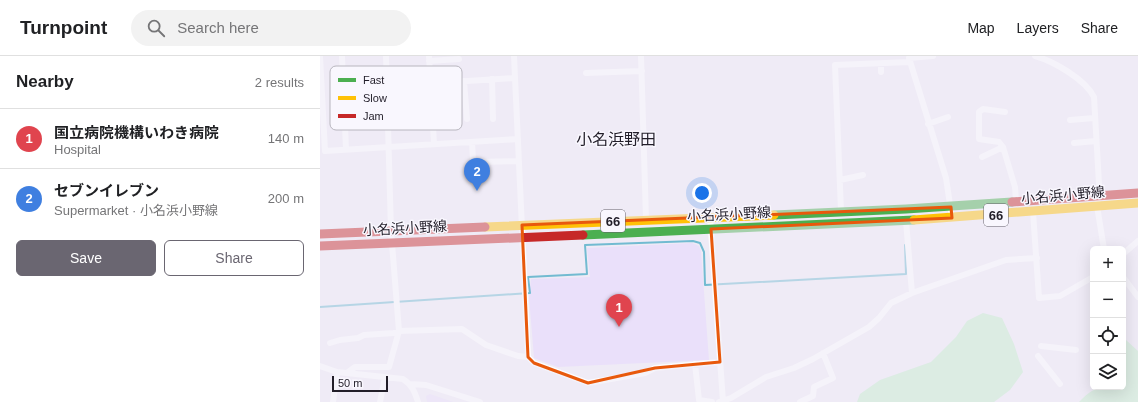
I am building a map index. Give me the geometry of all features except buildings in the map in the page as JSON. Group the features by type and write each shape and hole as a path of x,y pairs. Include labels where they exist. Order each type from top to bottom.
{"main road":[{"name":"小名浜小野線","path":"320,234 710,216 951,207 1138,192"},
{"name":"小名浜小野線","path":"320,246 523,236 906,221 1138,203"}],"street":[{"path":"320,56 325,151 518,139"},
{"path":"342,56 342,66"},
{"path":"386,56 386,66"},
{"path":"514,56 528,357 534,364 588,383 645,373 654,368 720,362"},
{"path":"641,56 646,219"},
{"path":"933,56 909,58 928,124 946,178 952,218"},
{"path":"1035,56 1051,62 1070,74 1090,92 1094,98 1099,184 1097,206 1104,246"},
{"path":"429,58 460,59"},
{"path":"841,211 835,64 881,64 910,62"},
{"path":"881,64 881,72"},
{"path":"586,72 642,71"},
{"path":"467,119 464,81 515,78"},
{"path":"492,80 493,118"},
{"path":"1005,112 983,109 979,112 978,139 999,142 1003,147 1015,187 1016,201"},
{"path":"928,124 948,117"},
{"path":"1070,120 1094,118"},
{"path":"345,130 346,149"},
{"path":"346,373 355,367 388,367 399,331 391,231 389,130"},
{"path":"433,130 434,144"},
{"path":"1074,143 1096,141"},
{"path":"472,142 473,160 476,162 519,161"},
{"path":"982,157 1003,147"},
{"path":"840,180 863,175"},
{"path":"1033,212 1039,298 1060,296 1090,279"},
{"path":"710,216 722,402 766,377 794,368 869,327 879,318 891,303 912,293 1000,262 1019,258 1037,258"},
{"path":"906,221 912,293"},
{"path":"1126,251 1138,241"},
{"path":"1126,281 1138,297"},
{"path":"330,343 358,338 364,335 394,334 399,331 462,329 486,345 518,356 528,357"},
{"path":"1041,346 1076,350"},
{"path":"800,402 815,394 814,387 833,378 823,353"},
{"path":"1038,356 1060,384"},
{"path":"695,364 699,400 712,402"},
{"path":"320,366 337,372 385,377 403,380 410,384 426,385 480,402"},
{"path":"334,402 337,372"},
{"path":"380,402 385,377"},
{"path":"410,384 415,392 418,402"}],"highlighted area":[{"path":"951,207 952,218 711,229 720,362 655,368 588,383 534,363 528,357 522,225"}],"shaded area":[{"path":"692,243 699,246 701,251 709,360 558,367 534,358 529,297 531,279 590,277 587,248"},
{"path":"430,394 453,402 427,402 426,396"}],"green space":[{"path":"983,313 1002,318 1014,344 1023,372 1010,390 994,402 857,402 860,394 880,380 931,362 956,337 967,321"},
{"path":"1126,340 1138,351 1138,402 1079,402 1094,390 1126,390"}],"waterway":[{"path":"320,307 530,293 528,277 587,274 585,245 693,241 700,243 704,252 705,285 906,274 905,245"}],"traffic: fast":[{"path":"774,215 906,209 1012,202"},
{"path":"583,235 914,220"}],"traffic: slow":[{"path":"914,220 1138,203"},
{"path":"485,227 774,215"}],"traffic: jam":[{"path":"1012,202 1138,193"},
{"path":"320,234 485,227"},
{"path":"320,246 583,235"}],"place":[{"name":"セブンイレブン","path":"477,191"},
{"name":"国立病院機構いわき病院","path":"619,327"}],"district":[{"name":"小名浜野田","path":"616,139"}]}
